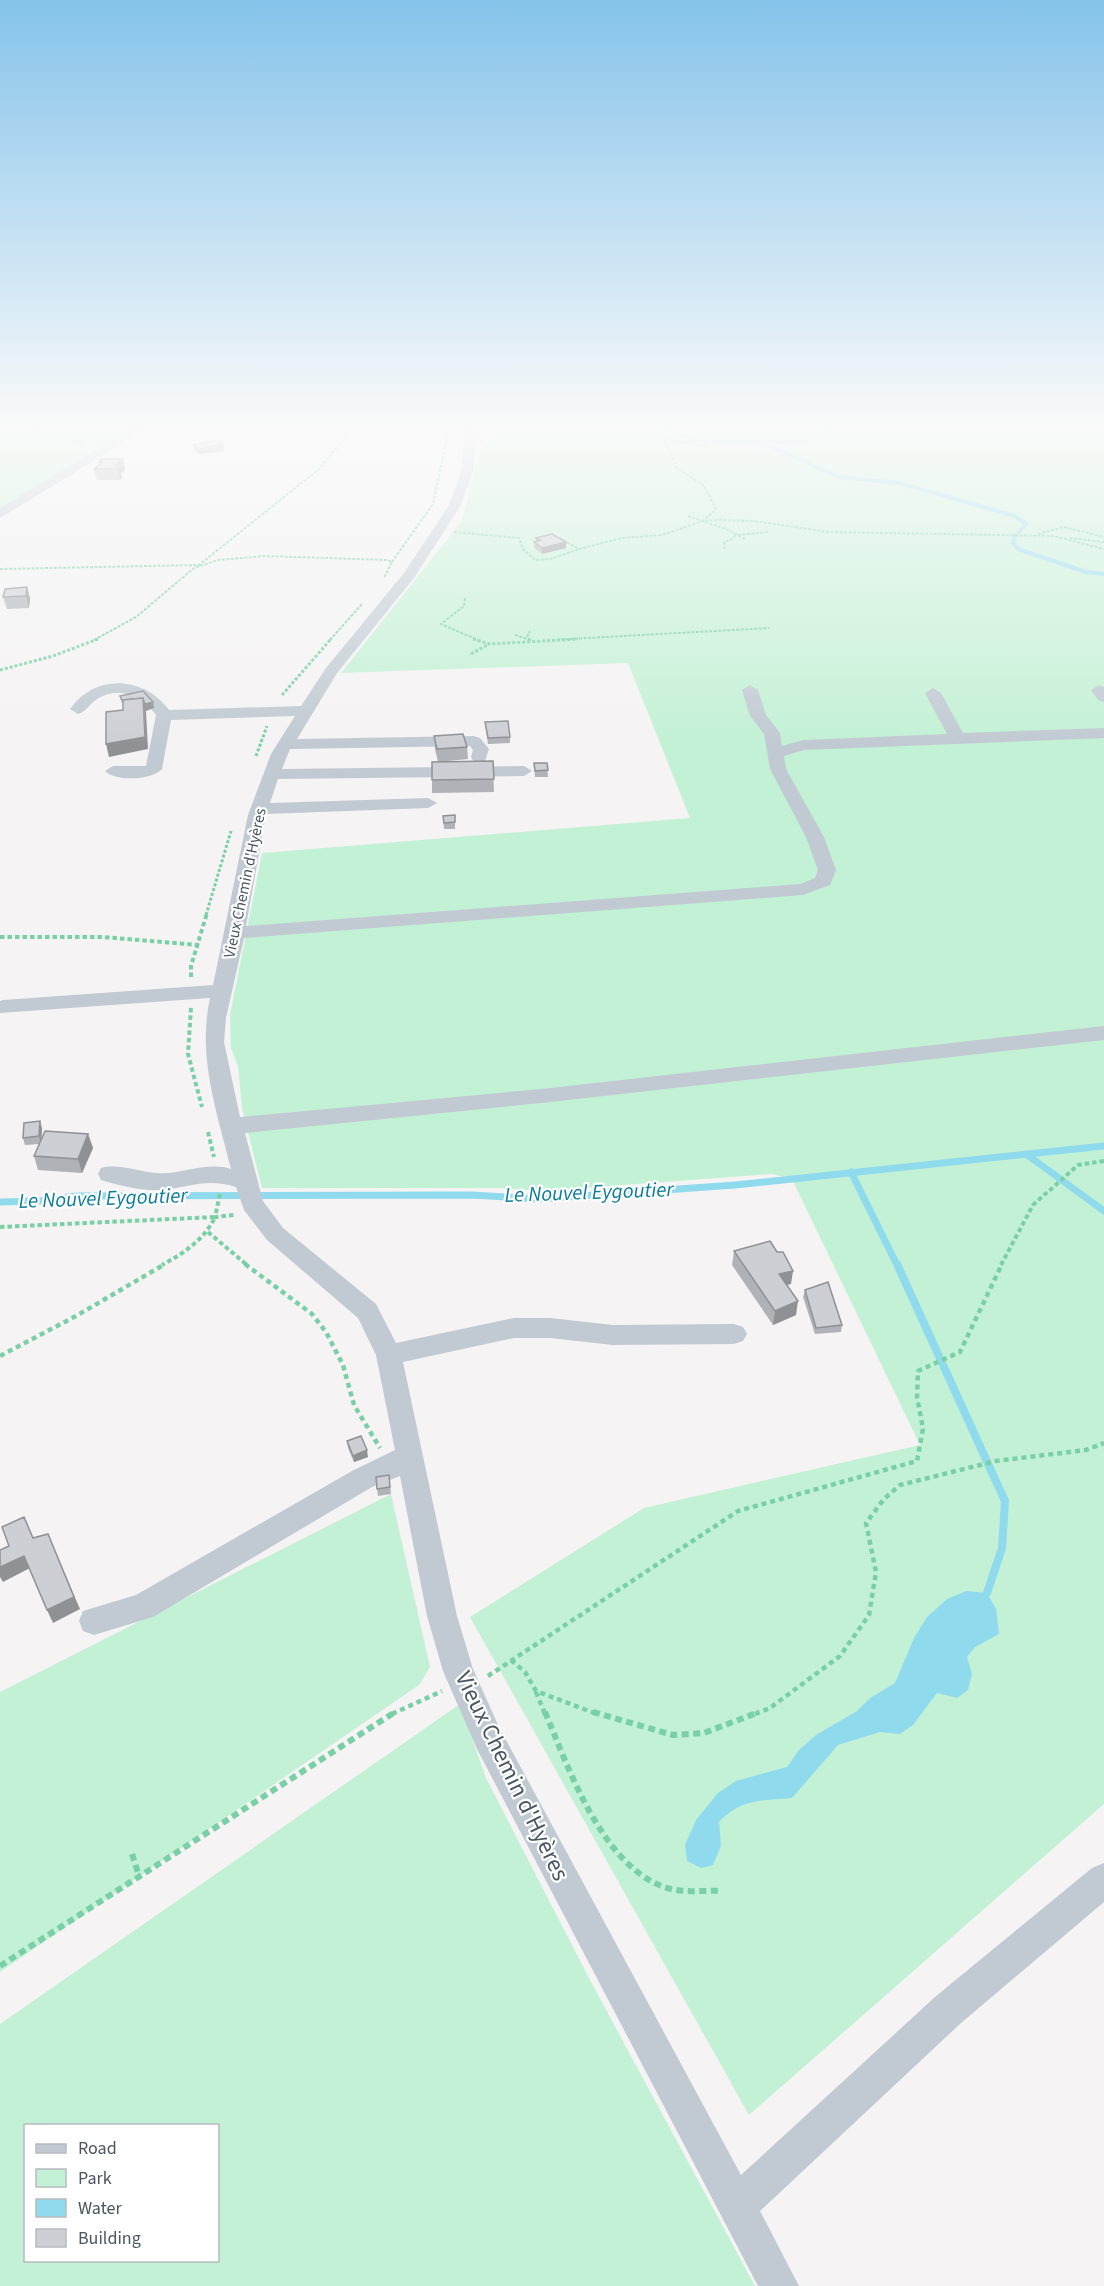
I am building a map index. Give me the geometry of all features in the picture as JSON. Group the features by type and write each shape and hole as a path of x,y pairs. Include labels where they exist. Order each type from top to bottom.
{"street":[{"name":"Vieux Chemin d'Hyères","path":"439,532 409,575 336,664 279,754 260,809 236,933 216,1018 214,1042 221,1085 249,1193 275,1234 367,1311 389,1355 401,1461 442,1616 467,1690 488,1738 738,2205 778,2286"},
{"path":"78,709 83,699 105,689 128,688 147,695 164,715"},
{"path":"236,933 802,889 823,881 827,870 815,837 778,769 772,733 758,716 750,690"},
{"path":"933,693 958,738"},
{"path":"164,715 307,711"},
{"path":"112,771 141,773 154,769 164,715"},
{"path":"777,753 803,746 1104,733"},
{"path":"286,744 474,741 480,748 479,757"},
{"path":"273,774 524,771"},
{"path":"260,809 428,803"},
{"path":"3,1007 223,991"},
{"path":"232,1126 542,1096 1104,1034"},
{"path":"109,1174 159,1182 218,1173 249,1193"},
{"path":"389,1355 514,1328 613,1335 734,1334"},
{"path":"94,1621 143,1607 362,1479 401,1461"},
{"path":"738,2205 820,2126 948,2010 1104,1880"}],"path":[{"path":"0,670 53,657 116,629 135,618 240,532"},
{"path":"379,587 392,562 413,532"},
{"path":"447,532 519,538 523,552 528,558 544,561 622,537 662,535 672,532"},
{"path":"730,532 745,539"},
{"path":"736,534 768,532"},
{"path":"826,532 1035,535 1104,542"},
{"path":"1035,535 1047,532"},
{"path":"1083,532 1104,537"},
{"path":"725,549 724,542 733,539 736,534"},
{"path":"553,535 579,549"},
{"path":"1054,536 1104,549"},
{"path":"0,568 199,565 249,557 392,562"},
{"path":"465,598 464,606 441,624 463,636 490,644 769,628"},
{"path":"274,712 284,690 366,599"},
{"path":"527,637 530,631"},
{"path":"515,635 527,637 532,641"},
{"path":"471,654 490,644"},
{"path":"0,937 103,937 199,945"},
{"path":"0,1965 393,1713 441,1691 467,1690 738,1510 917,1461 923,1429 917,1397 918,1371 960,1352 992,1282 1033,1205 1078,1165 1104,1161"},
{"path":"0,1227 214,1216 208,1232 184,1252 76,1316 0,1356"},
{"path":"208,1232 234,1256 312,1314 326,1332 344,1365 354,1405 369,1433 401,1461"},
{"path":"536,1691 612,1719 673,1735 704,1733 770,1708 840,1656 869,1615 876,1572 866,1523 884,1499 900,1485 996,1461 1086,1450 1104,1443"},
{"path":"511,1660 525,1672 536,1691 582,1797 598,1825 631,1869 669,1889 721,1891"},
{"path":"132,1854 139,1876"}],"green space":[{"path":"453,532 1104,532 1104,1804 749,2115 470,1617 644,1508 920,1445 792,1179 772,1174 542,1191 500,1188 262,1188 242,1108 238,1066 231,1048 230,1015 262,853 690,818 628,663 341,673"},
{"path":"391,1494 430,1667 419,1685 0,1972 0,1692"},
{"path":"460,1704 486,1778 591,1982 755,2286 0,2286 0,2024"}],"water":[{"path":"966,1591 987,1593 996,1609 999,1634 975,1647 967,1657 972,1674 968,1690 957,1698 937,1693 913,1725 900,1734 880,1732 838,1745 792,1798 752,1802 727,1814 719,1822 721,1846 713,1865 701,1868 687,1861 685,1845 696,1820 718,1793 736,1781 787,1767 799,1750 816,1735 857,1711 870,1698 895,1683 914,1638 927,1617 947,1599"}],"building":[{"path":"552,534 566,542 542,548 534,542 540,540 536,538"},
{"path":"27,587 26,596 3,597 5,589"},
{"path":"143,691 153,702 145,704 143,698 123,700 123,703 120,696"},
{"path":"143,698 145,737 106,744 106,712 123,710 123,700"},
{"path":"508,721 510,737 488,738 485,722"},
{"path":"463,734 467,747 437,749 434,736"},
{"path":"493,761 494,779 432,780 432,762"},
{"path":"534,763 547,763 548,770 535,771"},
{"path":"455,815 455,822 444,823 443,816"},
{"path":"40,1121 39,1136 23,1138 24,1123"},
{"path":"45,1131 88,1134 78,1159 34,1156"},
{"path":"770,1241 777,1252 783,1252 793,1271 779,1274 798,1301 775,1311 734,1251"},
{"path":"828,1282 842,1325 816,1328 805,1290"},
{"path":"361,1436 367,1450 353,1456 347,1441"},
{"path":"389,1475 390,1487 377,1489 376,1477"},
{"path":"24,1517 33,1538 48,1534 74,1597 47,1610 24,1556 0,1567 0,1550 9,1546 2,1527"}],"waterway":[{"path":"1015,536 1013,543 1018,549 1086,572 1104,574"},
{"name":"Le Nouvel Eygoutier","path":"1026,1154 1104,1146"},
{"name":"Le Nouvel Eygoutier","path":"851,1173 1026,1154"},
{"path":"1026,1154 1104,1211"},
{"name":"Le Nouvel Eygoutier","path":"0,1202 40,1201 76,1196 472,1195 538,1199 735,1185 851,1173"},
{"path":"851,1173 897,1265"},
{"path":"897,1264 1005,1501 1002,1548 987,1593"}]}
